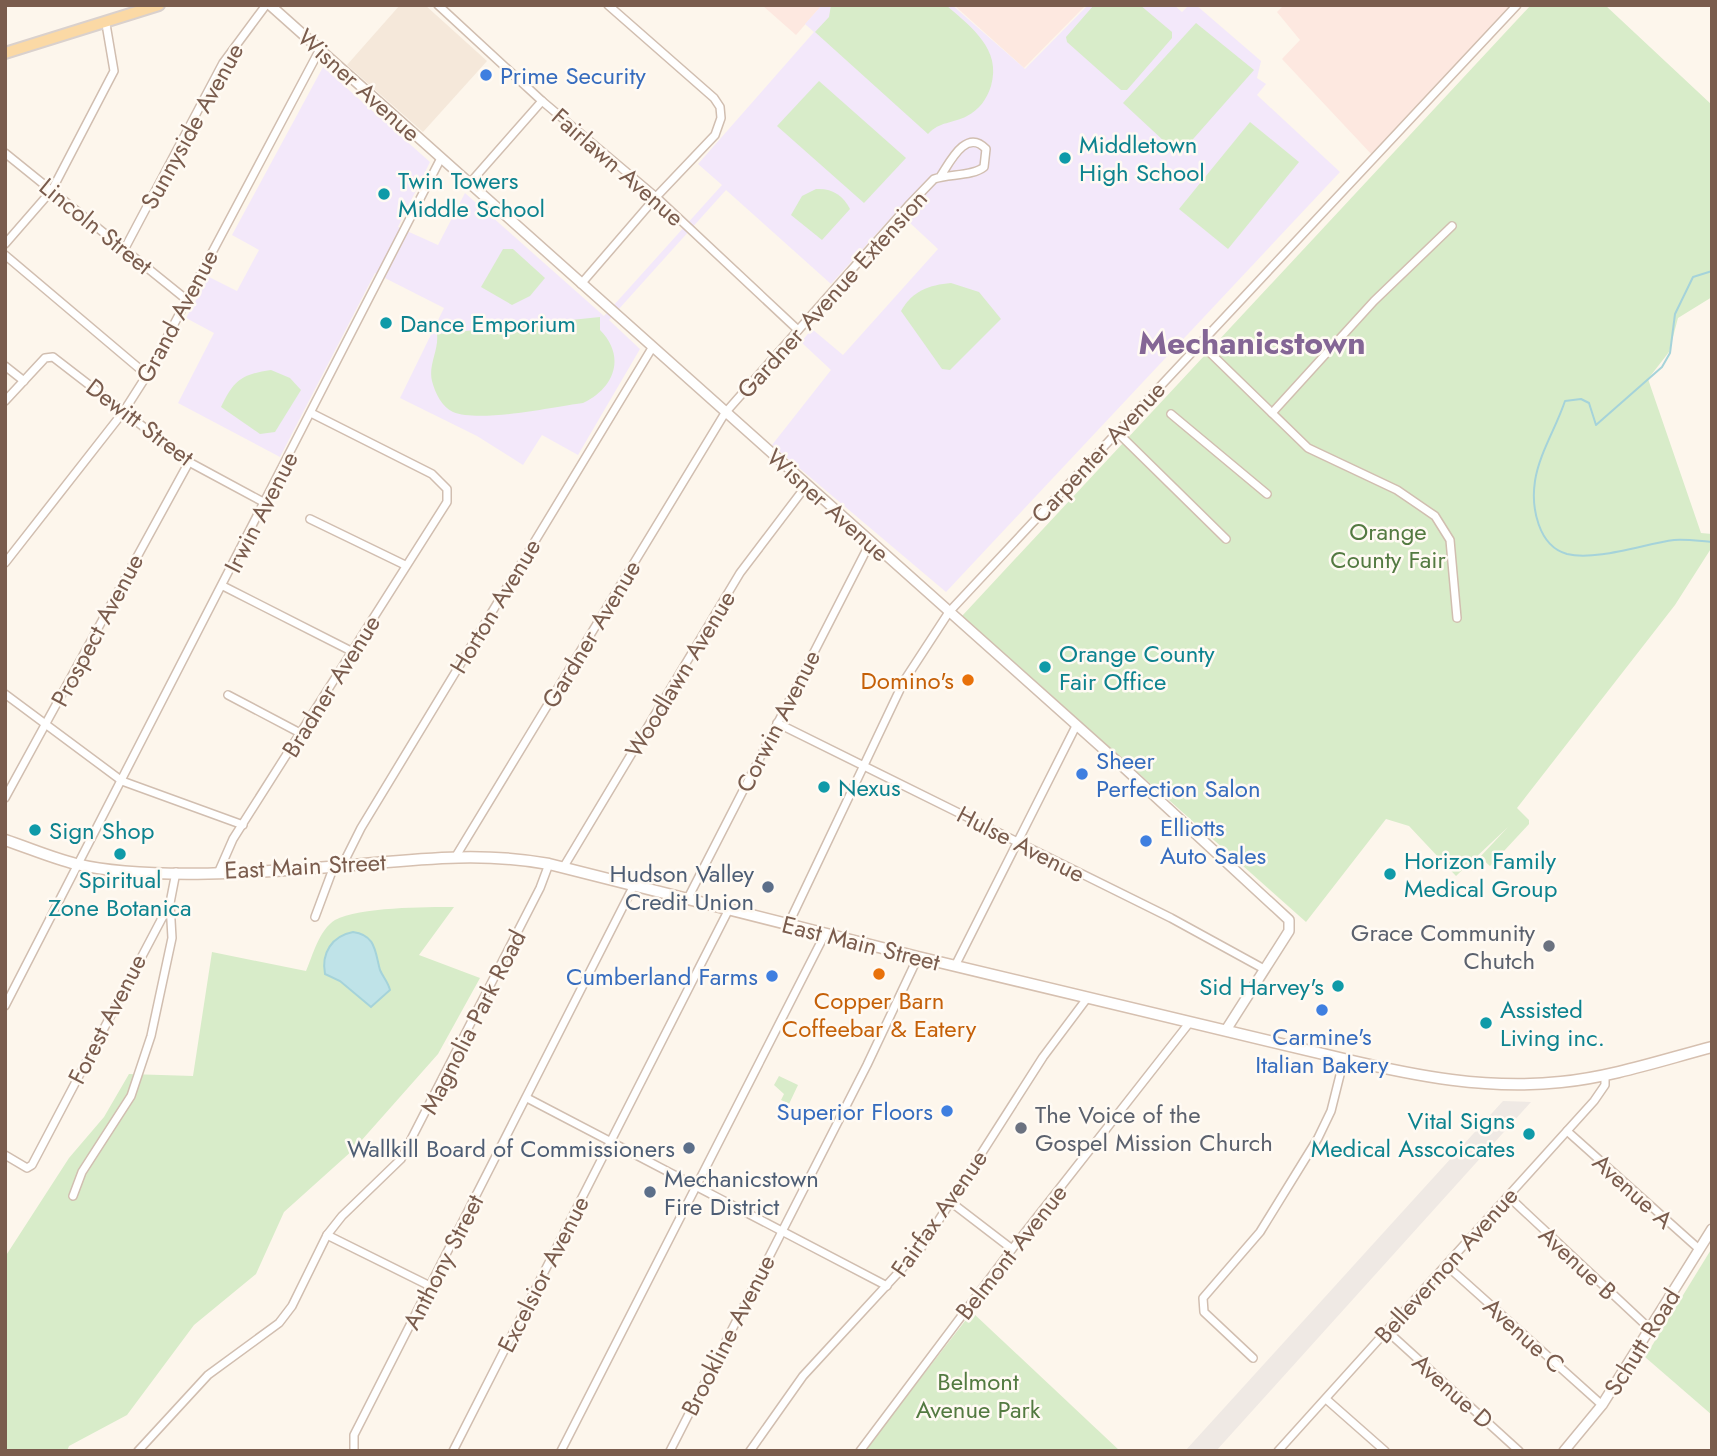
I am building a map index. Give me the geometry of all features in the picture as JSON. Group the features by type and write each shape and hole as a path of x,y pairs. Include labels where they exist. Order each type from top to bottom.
{"main road":[{"path":"5,53 106,24 159,5"},
{"name":"East Main Street","path":"5,840 78,864 176,872 338,866 456,856 508,857 549,864 728,911 1412,1075 1468,1083 1532,1084 1605,1075 1712,1047"}],"street":[{"name":"Wisner Avenue","path":"268,5 949,612 1289,920 1289,931 1226,1030"},
{"name":"Sunnyside Avenue","path":"124,250 223,63 268,5"},
{"name":"Fairlawn Avenue","path":"438,5 542,101 656,197 798,330"},
{"path":"581,284 656,197 717,132 722,118 720,107 713,98 608,5"},
{"name":"Carpenter Avenue","path":"788,925 904,681 949,612 1517,5"},
{"path":"5,244 52,190 114,71 106,24"},
{"name":"Grand Avenue","path":"5,563 124,411 147,375 319,51"},
{"path":"469,184 542,101"},
{"name":"Gardner Avenue Extension","path":"725,413 908,206 940,177 960,148 970,142 980,143 986,149 984,167 978,171 940,177"},
{"name":"Lincoln Street","path":"5,153 187,300"},
{"name":"Irwin Avenue","path":"5,1006 441,158"},
{"path":"1272,413 1374,301 1452,226"},
{"path":"5,255 147,375"},
{"path":"1200,344 1308,448 1397,490 1435,516 1450,540 1457,618"},
{"name":"Horton Avenue","path":"315,916 338,866 652,348"},
{"name":"Dewitt Street","path":"24,381 49,356 189,462 265,503"},
{"path":"5,366 24,381 5,401"},
{"name":"Bradner Avenue","path":"219,871 243,825 446,502 447,489 432,474 311,413"},
{"name":"Gardner Avenue","path":"456,856 725,413"},
{"path":"1171,414 1268,494"},
{"path":"1117,432 1226,539"},
{"name":"Prospect Avenue","path":"5,798 189,462"},
{"name":"Woodlawn Avenue","path":"563,868 740,573 806,486"},
{"path":"310,519 405,565"},
{"name":"Corwin Avenue","path":"687,900 870,543"},
{"path":"223,586 353,652"},
{"path":"5,694 122,780 243,825"},
{"path":"228,695 302,734"},
{"name":"Hulse Avenue","path":"777,723 1171,918 1264,969"},
{"path":"955,966 1076,726"},
{"name":"Magnolia Park Road","path":"138,1451 208,1375 279,1323 292,1306 327,1235 342,1216 401,1159 540,888 549,864"},
{"name":"Forest Avenue","path":"5,1155 27,1168 32,1165 170,903 176,872"},
{"name":"Anthony Street","path":"352,1442 633,887"},
{"path":"73,1196 82,1172 131,1096 151,1036 172,938 170,903"},
{"name":"Excelsior Avenue","path":"453,1451 728,911"},
{"path":"561,1451 825,934"},
{"name":"Brookline Avenue","path":"670,1451 867,1065 918,957"},
{"name":"Fairfax Avenue","path":"750,1451 803,1376 921,1248 1043,1057 1088,997"},
{"name":"Belmont Avenue","path":"860,1451 1012,1249 1189,1022"},
{"path":"1253,1358 1204,1312 1203,1298 1260,1232 1318,1138 1331,1111 1345,1059"},
{"name":"Bellevernon Avenue","path":"1278,1451 1567,1131 1602,1090 1605,1075"},
{"path":"527,1098 887,1286"},
{"name":"Avenue A","path":"1567,1131 1699,1249"},
{"name":"Avenue B","path":"1508,1196 1650,1329"},
{"path":"952,1203 1012,1249"},
{"name":"Schutt Road","path":"1564,1451 1602,1405 1712,1229"},
{"path":"327,1235 430,1286"},
{"name":"Avenue C","path":"1446,1265 1602,1405"},
{"name":"Avenue D","path":"1387,1331 1519,1451"},
{"path":"1326,1399 1385,1451"},
{"path":"347,1451 352,1442"},
{"path":"352,1442 354,1451"}],"shaded area":[{"path":"400,5 425,5 487,61 423,132 347,65"},
{"path":"762,5 822,5 796,35"},
{"path":"822,5 952,5 1025,69 1088,5 1174,5 1182,12 1189,5 1196,5 1261,61 1257,78 1266,84 1257,95 1340,172 946,592 772,445 831,370 801,342 812,329 843,355 938,249 909,222 917,212 906,201 831,284 726,190 609,320 640,349 578,455 542,435 523,465 477,436 400,398 444,308 375,273 280,457 178,403 214,333 186,318 209,277 237,291 259,250 232,235 323,67 430,162 398,227 438,245 465,193 604,316 722,185 698,164 814,32 805,24"},
{"path":"954,5 1086,5 1024,68"},
{"path":"1284,5 1516,5 1374,157 1282,59 1300,40 1277,12"},
{"path":"1503,1101 1531,1102 1216,1451 1185,1451"}],"green space":[{"path":"831,5 946,5 974,31 988,50 993,73 985,100 971,114 937,127 928,134 815,32 829,17"},
{"path":"1094,5 1140,5 1172,32 1172,38 1127,90 1121,90 1067,42 1066,37"},
{"name":"Orange County Fair","path":"1531,5 1605,5 1712,105 1712,297 1678,318 1669,352 1648,379 1701,533 1712,534 1712,547 1675,605 1517,808 1529,820 1529,824 1490,866 1480,857 1508,827 1456,876 1409,826 1386,819 1306,922 962,616"},
{"path":"1196,23 1254,70 1179,155 1123,103"},
{"path":"819,81 906,158 864,203 777,126"},
{"path":"1250,122 1299,162 1228,249 1179,209"},
{"path":"816,189 836,193 850,209 822,240 791,215 802,196"},
{"path":"503,249 513,249 545,278 530,296 512,305 481,287"},
{"path":"951,283 979,292 1001,319 950,370 942,369 901,311 910,298 922,290"},
{"path":"600,317 600,330 613,350 613,371 603,389 583,403 480,416 453,412 437,395 431,375 437,334"},
{"path":"271,370 290,378 301,390 275,432 260,434 221,407 240,380"},
{"path":"454,907 419,955 480,978 438,1054 353,1150 284,1212 256,1274 194,1325 127,1415 69,1446 67,1451 5,1451 5,1257 69,1158 104,1117 129,1074 193,1076 212,952 306,971 321,936 335,920 376,910"},
{"path":"779,1076 798,1085 789,1104 781,1100 784,1094 774,1085"},
{"path":"1712,1248 1712,1415 1645,1357"},
{"name":"Belmont Avenue Park","path":"972,1312 1120,1451 864,1451"}],"water":[{"path":"353,932 366,937 373,945 380,970 390,990 371,1007 340,981 325,974 325,959 330,947 339,937"}],"waterway":[{"path":"1712,271 1693,277 1675,314 1670,353 1662,367 1596,425 1589,403 1581,399 1565,401 1540,461 1534,491 1536,513 1543,534 1557,550 1567,554 1606,554 1674,540 1712,542"}],"place":[{"name":"Prime Security","path":"486,75"},
{"name":"Middletown High School","path":"1065,158"},
{"name":"Twin Towers Middle School","path":"384,194"},
{"name":"Dance Emporium","path":"386,323"},
{"name":"Orange County Fair Office","path":"1045,667"},
{"name":"Domino's","path":"968,680"},
{"name":"Sheer Perfection Salon","path":"1082,774"},
{"name":"Nexus","path":"824,787"},
{"name":"Sign Shop","path":"35,830"},
{"name":"Elliotts Auto Sales","path":"1146,841"},
{"name":"Spiritual Zone Botanica","path":"120,854"},
{"name":"Horizon Family Medical Group","path":"1390,874"},
{"name":"Hudson Valley Credit Union","path":"768,887"},
{"name":"Grace Community Chutch","path":"1549,946"},
{"name":"Copper Barn Coffeebar & Eatery","path":"879,974"},
{"name":"Cumberland Farms","path":"772,976"},
{"name":"Sid Harvey's","path":"1338,986"},
{"name":"Carmine's Italian Bakery","path":"1322,1010"},
{"name":"Assisted Living inc.","path":"1486,1023"},
{"name":"Superior Floors","path":"947,1111"},
{"name":"The Voice of the Gospel Mission Church","path":"1021,1128"},
{"name":"Vital Signs Medical Asscoicates","path":"1529,1134"},
{"name":"Wallkill Board of Commissioners","path":"689,1148"},
{"name":"Mechanicstown Fire District","path":"650,1192"}],"district":[{"name":"Mechanicstown","path":"1252,343"}]}
